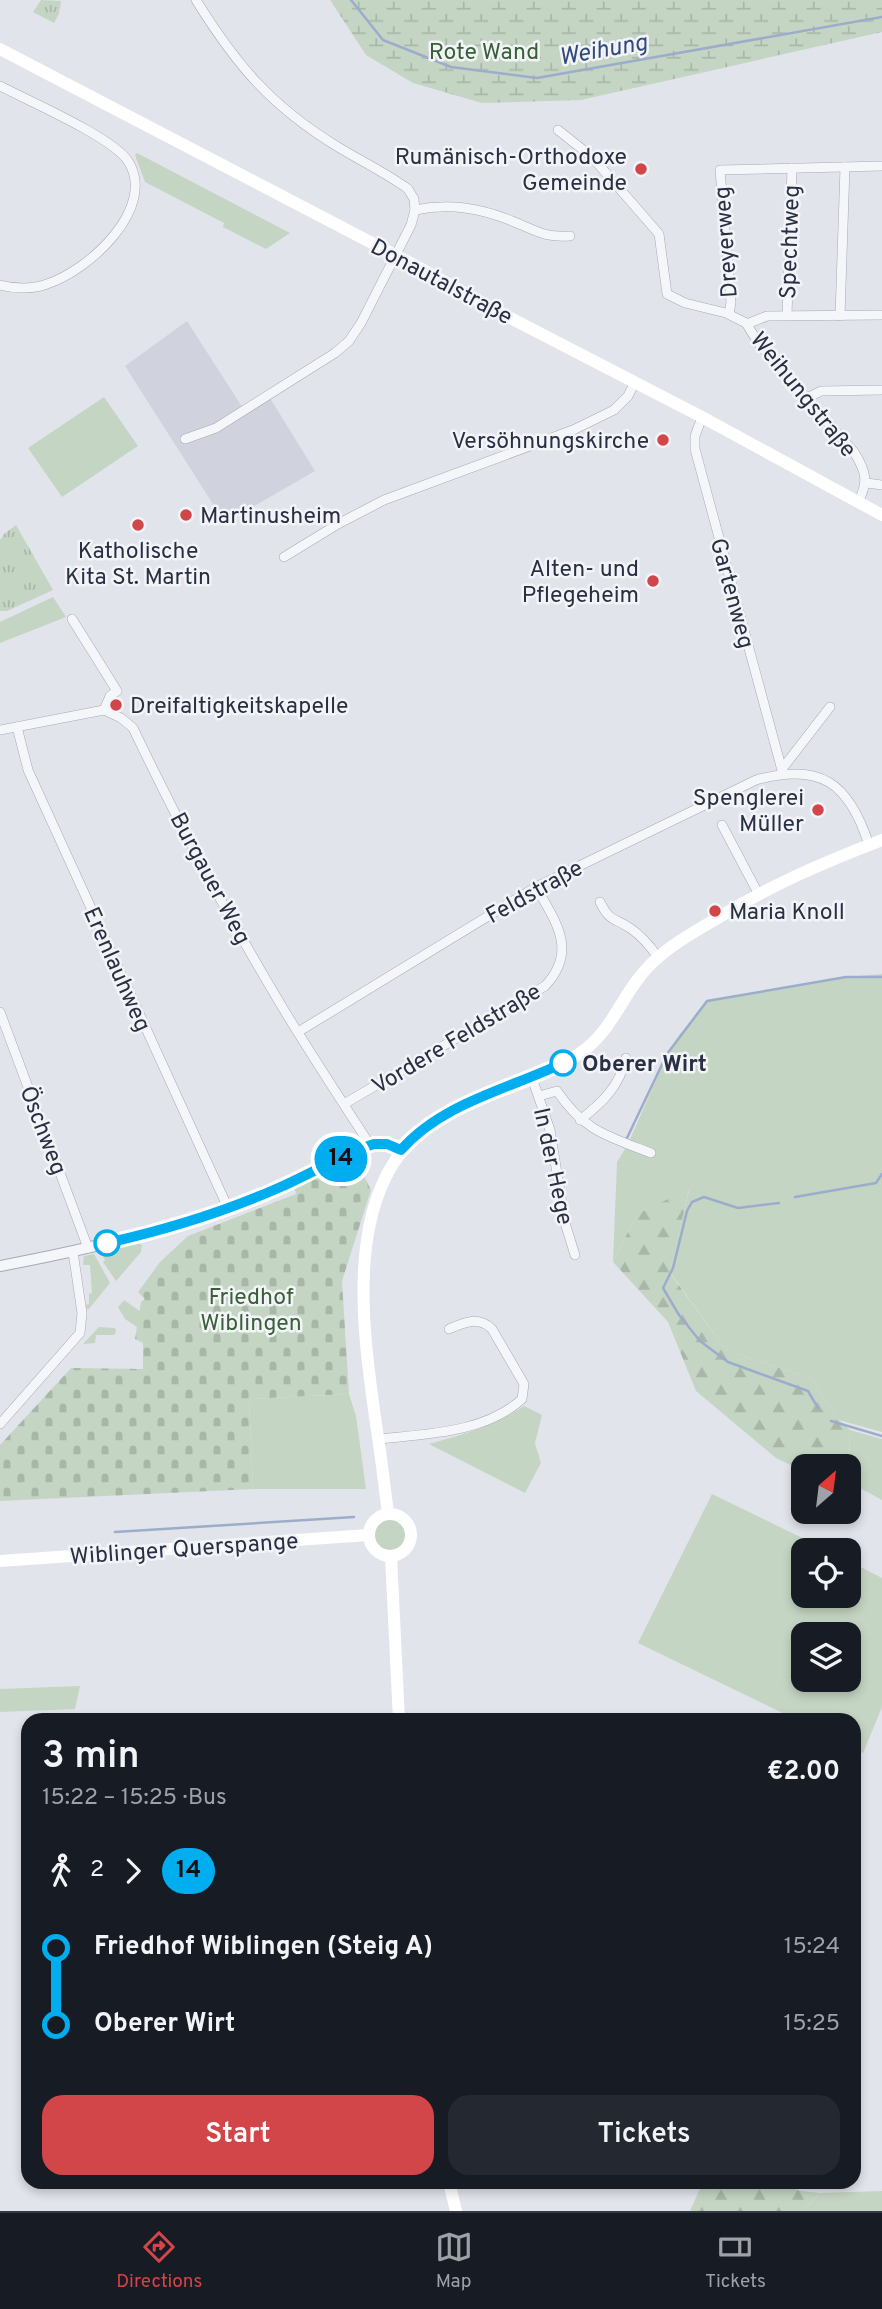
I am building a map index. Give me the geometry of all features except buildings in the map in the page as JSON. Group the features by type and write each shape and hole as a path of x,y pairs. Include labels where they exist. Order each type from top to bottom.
{"main road":[{"name":"Donautalstraße","path":"0,48 702,417 882,515"},
{"path":"388,1513 363,1327 363,1291 366,1251 376,1206 386,1177 398,1155 420,1132 448,1114 532,1078 572,1058 595,1041 611,1022 641,975 658,957 758,893 826,861 876,842"},
{"path":"388,1513 401,1517 408,1524 411,1533 404,1551 391,1556 373,1548 368,1535 372,1523 388,1513"},
{"name":"Wiblinger Querspange","path":"0,1561 368,1535"},
{"path":"391,1556 399,1713"},
{"path":"451,2189 456,2211"}],"street":[{"path":"185,439 216,428 342,348 359,327 411,225 415,210 414,200 408,189 308,127 264,91 223,45 196,0"},
{"path":"0,86 103,139 122,154 132,167 135,181 132,200 121,226 93,258 63,278 34,288 16,289 0,285"},
{"name":"Weihungstraße","path":"558,130 592,157 659,234 666,293 685,303 729,314 747,324 759,344 854,452 867,483 858,502"},
{"path":"792,169 882,166"},
{"path":"840,316 845,167"},
{"name":"Dreyerweg","path":"729,314 731,302 720,170 792,169"},
{"name":"Spechtweg","path":"787,315 792,169"},
{"path":"415,210 437,206 462,207 514,222 545,236 570,236"},
{"path":"747,324 767,316 882,315"},
{"path":"284,557 384,500 573,430 614,410 625,399 635,382"},
{"path":"807,398 821,391 882,390"},
{"name":"Gartenweg","path":"702,417 695,436 695,449 782,771"},
{"path":"867,483 882,485"},
{"path":"0,730 104,709 110,696 117,691 72,619"},
{"path":"782,771 830,707"},
{"name":"Burgauer Weg","path":"104,709 126,721 132,728 191,843 298,1032 370,1145"},
{"name":"Erenlauhweg","path":"17,727 30,775 228,1208"},
{"name":"Feldstraße","path":"298,1032 536,887 745,785 782,771 820,778 841,791 876,842"},
{"path":"722,825 758,893"},
{"name":"Vordere Feldstraße","path":"344,1104 545,986 555,975 563,950 562,938 536,887"},
{"path":"600,902 608,917 644,939 658,957"},
{"name":"Öschweg","path":"0,1012 88,1248"},
{"path":"580,1120 602,1103 614,1088 626,1058"},
{"name":"In der Hege","path":"532,1078 550,1130 565,1223 575,1255"},
{"path":"539,1096 557,1091 580,1120 602,1134 651,1153"},
{"path":"0,1266 73,1252 175,1226 282,1186 370,1145 387,1144 398,1155"},
{"path":"0,1424 76,1340 81,1329 82,1318 73,1252"},
{"path":"379,1439 465,1428 495,1416 522,1399 524,1384 486,1323 473,1321 449,1329"}],"shaded area":[{"path":"187,321 246,413 270,398 315,471 225,523 125,366"}],"green space":[{"path":"41,0 61,1 54,23 33,12"},
{"name":"Rote Wand","path":"330,0 882,0 882,32 581,100 482,103 413,83 366,55"},
{"path":"137,153 290,233 266,249 223,227 224,223 145,182 135,155"},
{"path":"104,397 138,446 62,497 28,448"},
{"path":"16,525 53,590 7,611 0,611 0,540"},
{"path":"53,597 66,617 0,643 0,622"},
{"path":"882,974 882,1432 839,1420 810,1378 726,1350 670,1272 689,1190 637,1214 613,1262 617,1162 628,1144 666,1057 680,1034 707,1001 846,977"},
{"name":"Friedhof Wiblingen","path":"356,1160 371,1190 342,1281 349,1394 249,1399 253,1489 0,1501 0,1445 71,1368 143,1369 143,1343 135,1339 141,1302 145,1299 138,1292 160,1262 188,1236 296,1194 294,1186"},
{"path":"689,1189 670,1273 726,1350 810,1378 839,1420 850,1430 849,1454 791,1454 791,1465 776,1458 696,1391 668,1322 613,1262 637,1214"},
{"path":"135,1241 142,1245 141,1252 116,1281 103,1262 105,1260 101,1253 128,1246 128,1243"},
{"path":"94,1254 110,1283 88,1310 85,1305 89,1304 89,1294 92,1293 90,1265 83,1265 84,1256"},
{"path":"124,1300 148,1317 140,1329 125,1319 118,1307"},
{"path":"99,1327 115,1328 116,1332 114,1335 96,1335 95,1343 83,1344"},
{"path":"349,1394 356,1416 366,1489 253,1489 249,1399"},
{"path":"524,1406 542,1415 535,1443 541,1463 525,1493 429,1444 478,1429"},
{"path":"850,1430 882,1439 882,1500 861,1489 861,1454 850,1454"},
{"path":"712,1494 802,1538 791,1538 791,1608 861,1608 861,1567 882,1578 882,1707 863,1753 861,1713 783,1713 638,1643"},
{"path":"390,1514 405,1520 411,1535 405,1550 390,1556 375,1550 369,1535 375,1520"},
{"path":"80,1686 75,1709 0,1712 0,1689"},
{"path":"700,2189 796,2189 820,2193 802,2211 690,2211"},
{"path":"882,2191 882,2211 802,2211 820,2193"}],"waterway":[{"name":"Weihung","path":"351,0 383,40 451,67 537,78 882,17"},
{"path":"627,1138 667,1054 707,1001 846,977 882,977"},
{"path":"795,1197 876,1183 882,1174"},
{"path":"779,1203 738,1208 704,1197 692,1202 687,1211 673,1268 663,1288 679,1315 700,1341 728,1362 808,1391 818,1408"},
{"path":"831,1421 882,1436"},
{"path":"115,1532 354,1517"}],"bus line":[{"name":"14","path":"107,1243 184,1223 228,1208 374,1144 387,1144 401,1150 420,1132 458,1109 563,1063"}],"place":[{"name":"Rumänisch-Orthodoxe Gemeinde","path":"641,169"},
{"name":"Versöhnungskirche","path":"663,440"},
{"name":"Martinusheim","path":"186,515"},
{"name":"Katholische Kita St. Martin","path":"138,525"},
{"name":"Alten- und Pflegeheim","path":"653,581"},
{"name":"Dreifaltigkeitskapelle","path":"116,705"},
{"name":"Spenglerei Müller","path":"818,810"},
{"name":"Maria Knoll","path":"715,911"},
{"name":"Oberer Wirt","path":"563,1063"}]}
